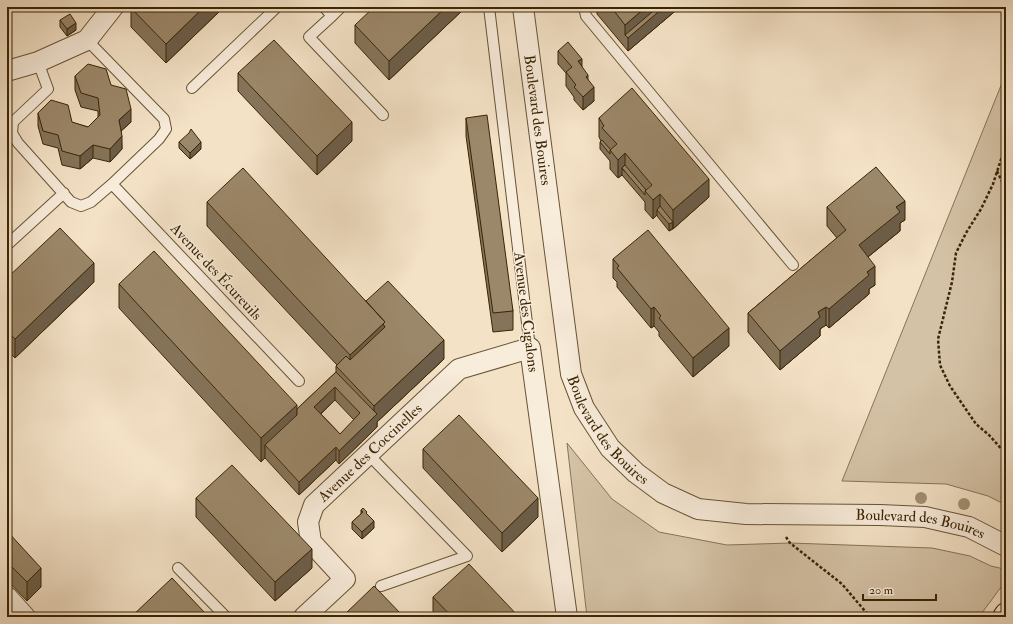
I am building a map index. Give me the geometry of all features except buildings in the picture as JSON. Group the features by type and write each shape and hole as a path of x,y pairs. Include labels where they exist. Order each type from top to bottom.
{"street":[{"path":"7,71 38,62 87,40 113,7"},
{"name":"Boulevard des Bouires","path":"523,7 571,374 584,408 610,448 636,473 663,493 698,509 746,514 880,515 925,517 969,527 1006,546"},
{"name":"Avenue des Coccinelles","path":"304,617 345,579 311,542 308,522 314,505 459,369 530,348"},
{"name":"Avenue des Cigalons","path":"530,348 567,617"},
{"path":"7,597 25,617"}],"lane":[{"path":"192,88 277,7"},
{"path":"324,7 332,16"},
{"path":"341,7 309,37 383,115"},
{"name":"Avenue des Cigalons","path":"489,7 530,348"},
{"path":"584,7 586,16 793,265"},
{"path":"38,62 48,90 13,122 12,133 18,143 71,202 81,206 91,202 112,184 159,139 166,129 164,119 87,40"},
{"name":"Avenue des Écureuils","path":"112,184 299,381"},
{"path":"7,245 64,194"},
{"path":"368,454 467,556 381,586"},
{"path":"178,568 226,617"}],"path":[{"path":"1006,144 993,184 981,209 956,253 952,282 938,339 940,365 950,386 976,424 989,435 1006,454"},
{"path":"997,171 1006,190"},
{"path":"770,514 790,543 842,584 870,617"}],"shaded area":[{"path":"1006,73 1006,505 988,496 946,484 842,481"},
{"path":"567,443 612,499 659,532 727,545 790,543 932,548 970,556 991,566 1004,569 1004,583 979,617 587,617"}]}
